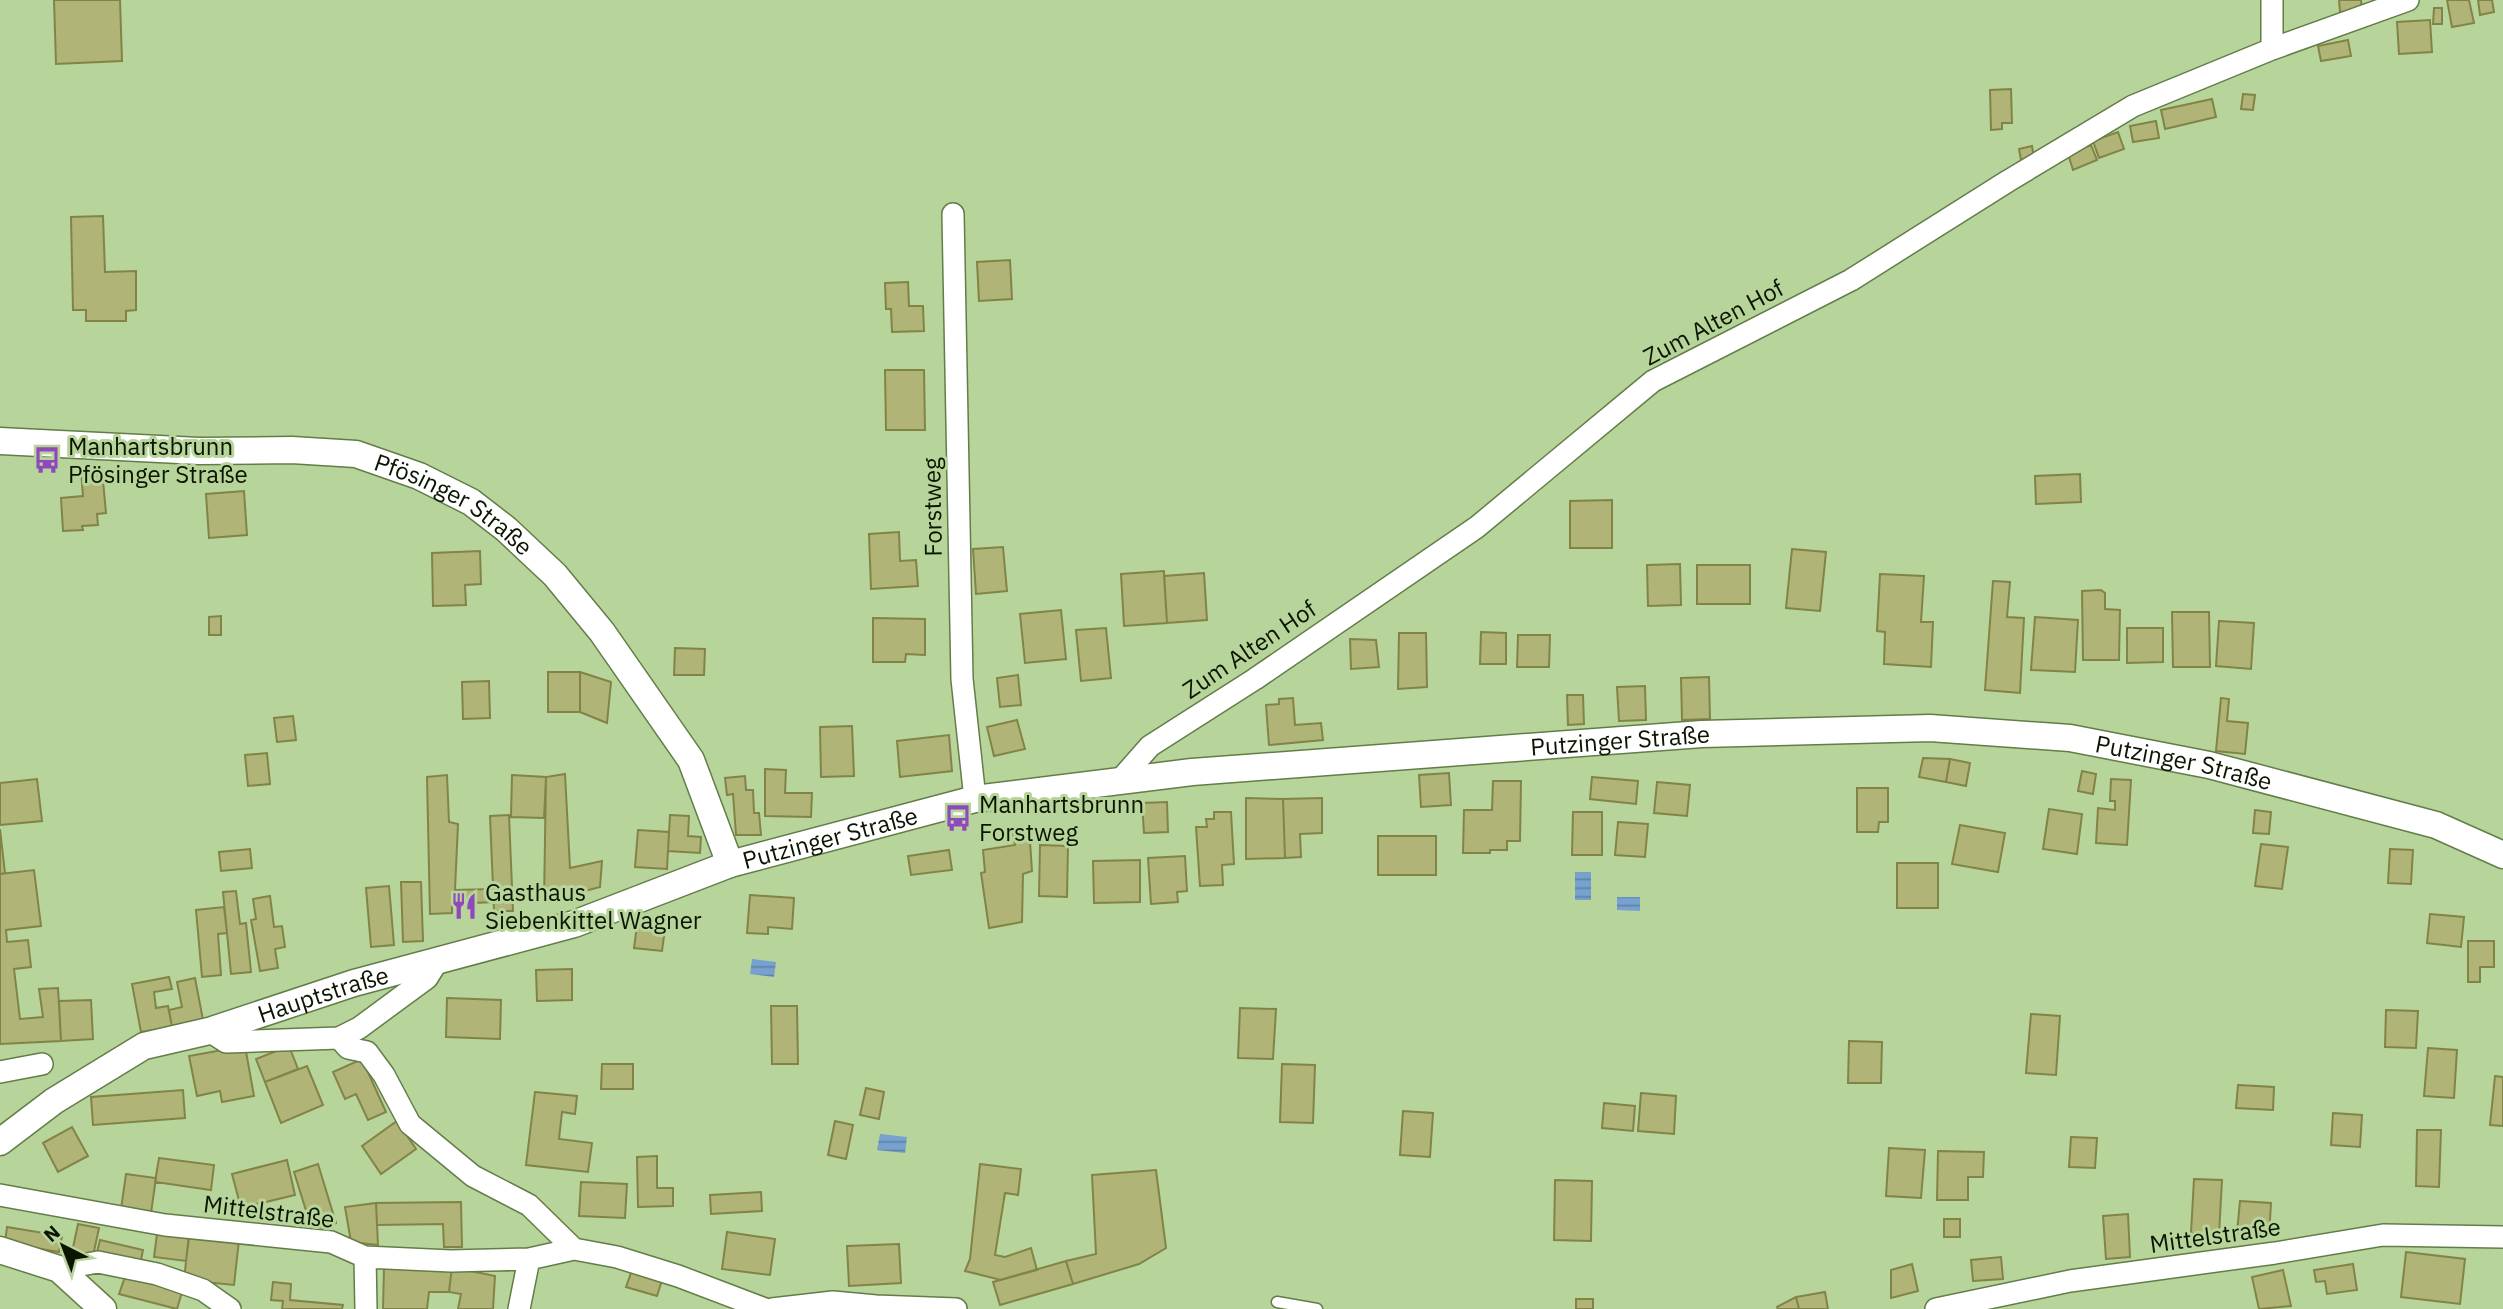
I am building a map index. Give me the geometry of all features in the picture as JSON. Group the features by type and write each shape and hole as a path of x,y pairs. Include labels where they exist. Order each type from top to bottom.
{"street":[{"path":"2272,49 2273,0"},
{"name":"Zum Alten Hof","path":"1120,780 1150,746 1255,679 1477,527 1653,381 1851,280 2133,106 2272,49 2408,0"},
{"name":"Forstweg","path":"953,214 962,679 975,799"},
{"name":"Pfösinger Straße","path":"0,441 199,451 292,450 356,454 419,476 471,502 506,529 555,575 602,632 691,761 730,864"},
{"name":"Putzinger Straße","path":"730,864 975,799 1120,780 1192,772 1674,736 1930,728 2070,738 2208,765 2436,825 2503,855"},
{"name":"Hauptstraße","path":"0,1142 54,1101 144,1046 209,1031 354,983 574,924 730,864"},
{"name":"Hauptstraße","path":"209,1031 226,1042 339,1038 359,1028 427,978 439,959"},
{"path":"339,1038 348,1048 366,1052 384,1075 410,1124 473,1177 528,1205 574,1249"},
{"path":"0,1072 42,1064"},
{"name":"Mittelstraße","path":"0,1195 165,1225 331,1242 365,1257 451,1261 529,1258 574,1249 617,1257 678,1276 765,1309"},
{"name":"Mittelstraße","path":"1936,1309 2070,1281 2275,1253 2383,1235 2503,1237"},
{"path":"0,1250 59,1269 103,1309"},
{"path":"365,1257 366,1309"},
{"path":"519,1309 529,1258"},
{"path":"59,1269 99,1262 157,1274 203,1290 230,1309"},
{"path":"772,1309 833,1302 876,1307 956,1309"}],"lane":[{"path":"1276,1302 1317,1309"}],"water":[{"path":"940,497 941,522 928,523 927,498"},
{"path":"1575,872 1591,872 1591,900 1575,900"},
{"path":"1617,897 1640,897 1640,911 1617,910"},
{"path":"752,959 776,962 774,977 750,974"},
{"path":"880,1134 907,1137 905,1153 877,1150"}],"building":[{"path":"54,0 120,0 122,61 56,64"},
{"path":"2339,0 2361,0 2362,11 2340,12"},
{"path":"2447,0 2469,0 2474,23 2452,27"},
{"path":"2478,0 2492,0 2494,12 2480,15"},
{"path":"2434,8 2442,8 2442,24 2433,24"},
{"path":"2430,20 2432,52 2399,54 2397,22"},
{"path":"2348,40 2351,56 2321,61 2318,46"},
{"path":"2011,89 2012,123 2002,123 2002,129 1991,130 1990,90"},
{"path":"2243,94 2255,95 2253,110 2241,109"},
{"path":"2212,99 2216,117 2165,129 2161,110"},
{"path":"2156,121 2159,138 2133,142 2130,126"},
{"path":"2118,132 2124,149 2099,158 2093,141"},
{"path":"2091,145 2097,160 2073,170 2068,154"},
{"path":"2032,146 2034,158 2021,160 2019,149"},
{"path":"103,216 105,272 136,271 136,310 126,311 126,321 86,321 86,310 73,310 71,217"},
{"path":"1010,260 1012,299 979,301 977,262"},
{"path":"908,282 909,306 923,306 924,331 892,332 891,309 886,309 885,283"},
{"path":"885,370 924,370 925,430 886,430"},
{"path":"81,470 102,470 106,513 97,514 98,525 82,526 83,530 63,531 61,498 83,496"},
{"path":"2080,474 2081,502 2036,504 2035,476"},
{"path":"244,491 247,535 209,538 206,494"},
{"path":"1612,500 1612,548 1570,548 1570,501"},
{"path":"899,532 900,561 916,560 918,586 871,589 869,534"},
{"path":"1003,547 1007,591 976,594 973,549"},
{"path":"1792,549 1826,552 1820,611 1786,608"},
{"path":"480,551 481,584 465,585 466,605 433,606 432,553"},
{"path":"1680,564 1681,605 1648,606 1647,565"},
{"path":"1697,565 1750,565 1750,604 1697,604"},
{"path":"1164,571 1167,623 1124,626 1121,574"},
{"path":"1204,573 1207,620 1167,623 1164,576"},
{"path":"1880,574 1924,576 1921,622 1933,622 1931,667 1884,664 1885,632 1877,631"},
{"path":"1993,581 2010,582 2007,617 2024,618 2020,693 1985,690"},
{"path":"2101,590 2105,593 2105,609 2120,610 2119,660 2083,660 2082,591"},
{"path":"1061,610 1066,659 1025,663 1020,614"},
{"path":"2172,612 2209,612 2210,667 2173,667"},
{"path":"221,616 221,635 209,635 209,617"},
{"path":"2035,617 2078,620 2075,672 2031,670"},
{"path":"873,618 925,619 925,655 906,654 905,662 873,662"},
{"path":"2219,621 2254,623 2251,669 2216,666"},
{"path":"1106,628 1111,678 1081,681 1076,630"},
{"path":"2127,628 2163,628 2163,662 2127,663"},
{"path":"1481,632 1506,633 1506,664 1480,664"},
{"path":"1399,633 1426,633 1427,687 1398,689"},
{"path":"1518,635 1550,635 1549,667 1517,667"},
{"path":"1350,639 1376,640 1379,667 1351,669"},
{"path":"675,648 705,649 704,675 674,675"},
{"path":"548,672 580,672 580,712 548,712"},
{"path":"580,672 611,682 607,723 580,712"},
{"path":"1018,675 1021,705 1000,707 997,678"},
{"path":"1709,677 1710,719 1682,720 1681,678"},
{"path":"489,681 490,718 463,719 462,682"},
{"path":"1645,686 1646,720 1619,721 1617,687"},
{"path":"1567,695 1583,695 1584,724 1568,725"},
{"path":"1293,698 1295,725 1321,723 1323,740 1269,745 1266,705 1279,704 1279,699"},
{"path":"2221,698 2229,699 2227,721 2248,723 2245,754 2216,751"},
{"path":"293,716 296,740 277,742 274,718"},
{"path":"1017,720 1025,749 994,756 987,727"},
{"path":"852,726 854,776 821,777 820,727"},
{"path":"949,735 952,771 900,777 897,741"},
{"path":"267,753 270,784 248,786 245,755"},
{"path":"1923,758 1950,759 1946,782 1919,777"},
{"path":"1950,759 1970,763 1966,786 1946,782"},
{"path":"765,769 786,770 785,793 812,793 811,817 765,816"},
{"path":"2082,771 2096,774 2093,794 2078,791"},
{"path":"1449,773 1451,805 1421,807 1419,775"},
{"path":"565,774 570,868 602,861 600,887 544,902 546,777"},
{"path":"447,775 449,822 458,824 455,890 493,889 494,902 452,904 452,913 430,914 427,777"},
{"path":"512,775 546,777 544,818 511,817"},
{"path":"745,776 746,790 753,790 754,813 759,813 761,835 736,835 733,794 727,795 725,778"},
{"path":"1592,777 1638,781 1636,804 1590,799"},
{"path":"37,779 42,821 0,825 0,783"},
{"path":"2111,779 2131,780 2127,845 2096,843 2098,808 2115,810 2115,801 2110,801"},
{"path":"1493,781 1521,781 1520,841 1507,841 1507,850 1463,853 1464,810 1492,810"},
{"path":"1657,782 1690,785 1687,816 1654,813"},
{"path":"1857,788 1888,788 1888,822 1879,822 1878,832 1857,832"},
{"path":"1246,798 1283,799 1285,858 1246,859"},
{"path":"1322,798 1322,833 1300,834 1301,857 1285,858 1283,799"},
{"path":"1167,802 1168,832 1144,833 1142,803"},
{"path":"2049,809 2082,814 2077,854 2043,849"},
{"path":"2255,810 2271,812 2269,834 2253,833"},
{"path":"1214,812 1231,812 1234,864 1222,865 1223,885 1200,886 1196,827 1207,827 1206,819 1214,819"},
{"path":"1573,812 1602,812 1602,855 1572,855"},
{"path":"509,815 513,911 494,911 490,816"},
{"path":"670,815 689,816 688,836 701,837 700,853 668,851"},
{"path":"1618,822 1648,824 1645,857 1615,855"},
{"path":"1960,825 2005,833 1998,872 1952,864"},
{"path":"1029,827 1032,871 1023,874 1022,922 989,928 981,873 985,872 983,850 1015,845 1012,828"},
{"path":"0,829 5,873 0,874"},
{"path":"638,830 669,832 667,869 635,867"},
{"path":"1378,836 1436,836 1436,875 1378,875"},
{"path":"2261,844 2288,847 2282,889 2255,886"},
{"path":"1040,845 1068,846 1067,897 1039,896"},
{"path":"250,849 252,868 221,871 219,852"},
{"path":"2390,849 2413,850 2411,884 2388,883"},
{"path":"949,850 952,870 911,875 908,856"},
{"path":"1185,856 1187,891 1177,892 1178,902 1151,904 1148,858"},
{"path":"1140,860 1140,902 1094,903 1093,861"},
{"path":"1897,863 1938,863 1938,908 1897,908"},
{"path":"34,870 41,926 6,930 7,942 28,940 31,967 14,969 20,1019 43,1017 39,989 58,988 61,1041 0,1044 0,874"},
{"path":"401,882 421,882 423,941 403,942"},
{"path":"389,886 394,945 371,947 366,888"},
{"path":"236,891 240,924 246,923 251,972 231,974 223,892"},
{"path":"750,895 794,898 792,929 768,927 768,934 747,933"},
{"path":"270,896 274,927 282,926 285,947 275,949 278,968 260,971 251,920 256,919 253,899"},
{"path":"224,907 227,933 218,934 221,975 202,977 196,910"},
{"path":"2430,914 2464,917 2461,947 2427,943"},
{"path":"638,918 666,922 662,951 634,948"},
{"path":"2468,941 2494,941 2494,967 2480,967 2480,982 2468,982"},
{"path":"572,969 572,1000 537,1001 536,970"},
{"path":"169,977 172,989 154,992 156,1008 168,1006 172,1027 141,1032 132,984"},
{"path":"195,978 203,1020 172,1027 169,1010 182,1007 177,982"},
{"path":"447,998 501,1000 500,1039 446,1037"},
{"path":"91,1000 93,1039 61,1041 59,1001"},
{"path":"771,1006 797,1006 798,1064 772,1064"},
{"path":"1240,1008 1276,1009 1273,1059 1238,1058"},
{"path":"2386,1010 2418,1011 2416,1048 2385,1047"},
{"path":"2031,1014 2060,1016 2056,1075 2026,1073"},
{"path":"1849,1041 1882,1042 1881,1083 1848,1083"},
{"path":"245,1046 254,1096 222,1102 220,1091 197,1096 189,1056"},
{"path":"289,1046 298,1069 265,1082 256,1059"},
{"path":"2428,1048 2457,1050 2454,1098 2424,1096"},
{"path":"362,1059 386,1112 368,1120 356,1094 345,1099 333,1072"},
{"path":"602,1064 633,1064 633,1089 601,1089"},
{"path":"1282,1064 1315,1065 1313,1123 1280,1122"},
{"path":"307,1066 323,1105 281,1123 265,1082"},
{"path":"2495,1076 2503,1077 2503,1126 2490,1125"},
{"path":"2238,1085 2274,1087 2273,1110 2236,1108"},
{"path":"866,1088 884,1092 879,1119 860,1115"},
{"path":"183,1090 185,1118 93,1125 91,1097"},
{"path":"535,1092 577,1096 575,1114 562,1112 559,1139 592,1143 588,1172 526,1165"},
{"path":"1641,1093 1676,1096 1674,1134 1638,1131"},
{"path":"1604,1103 1635,1106 1633,1131 1602,1128"},
{"path":"1403,1111 1433,1113 1430,1157 1400,1155"},
{"path":"2333,1113 2362,1115 2360,1147 2331,1145"},
{"path":"397,1121 416,1149 381,1174 362,1146"},
{"path":"835,1121 853,1125 846,1159 828,1155"},
{"path":"72,1127 88,1156 58,1172 43,1143"},
{"path":"2417,1130 2441,1130 2439,1187 2416,1186"},
{"path":"2071,1137 2097,1138 2095,1168 2069,1167"},
{"path":"1889,1148 1925,1150 1921,1198 1886,1196"},
{"path":"1938,1151 1984,1152 1983,1177 1968,1177 1968,1200 1937,1200"},
{"path":"657,1156 657,1188 673,1188 673,1206 638,1207 637,1157"},
{"path":"159,1158 214,1165 211,1190 155,1182"},
{"path":"287,1160 295,1195 241,1208 232,1174"},
{"path":"318,1164 336,1223 312,1230 294,1172"},
{"path":"980,1164 1021,1169 1018,1195 1005,1193 995,1255 1005,1257 1031,1248 1037,1270 1001,1280 965,1271 970,1259"},
{"path":"1156,1170 1166,1248 1139,1264 1073,1284 1066,1261 1096,1254 1092,1175"},
{"path":"126,1174 156,1178 151,1213 121,1209"},
{"path":"2194,1179 2222,1180 2219,1235 2191,1233"},
{"path":"1555,1180 1592,1181 1591,1241 1554,1240"},
{"path":"581,1182 627,1184 625,1218 579,1216"},
{"path":"761,1192 762,1211 711,1214 710,1195"},
{"path":"2240,1201 2271,1203 2269,1236 2237,1233"},
{"path":"461,1202 462,1247 444,1247 443,1224 377,1225 376,1203"},
{"path":"376,1203 378,1245 351,1242 345,1207"},
{"path":"2128,1214 2130,1257 2106,1259 2103,1216"},
{"path":"1944,1219 1960,1219 1960,1237 1944,1237"},
{"path":"78,1224 99,1228 93,1256 72,1252"},
{"path":"7,1227 62,1236 59,1252 5,1243"},
{"path":"727,1232 775,1239 770,1275 722,1269"},
{"path":"157,1234 189,1238 186,1261 154,1257"},
{"path":"189,1234 239,1240 234,1285 184,1280"},
{"path":"100,1240 143,1250 140,1265 96,1256"},
{"path":"899,1244 901,1283 849,1286 847,1246"},
{"path":"2406,1252 2465,1259 2460,1304 2401,1297"},
{"path":"2001,1257 2003,1279 1973,1281 1971,1260"},
{"path":"1066,1261 1073,1284 1000,1305 993,1282"},
{"path":"1912,1264 1918,1291 1891,1298 1891,1270"},
{"path":"2353,1264 2357,1290 2327,1294 2325,1281 2316,1282 2314,1270"},
{"path":"452,1267 449,1292 429,1292 427,1309 383,1309 384,1268"},
{"path":"452,1267 495,1276 493,1309 458,1309 461,1294 449,1292"},
{"path":"632,1270 662,1280 657,1296 626,1287"},
{"path":"2283,1270 2291,1306 2259,1309 2252,1277"},
{"path":"126,1274 182,1292 177,1309 119,1294"},
{"path":"273,1282 291,1284 290,1300 343,1305 342,1309 282,1309 283,1301 271,1300"},
{"path":"1825,1292 1828,1309 1799,1309 1796,1297"},
{"path":"1796,1297 1799,1309 1778,1309 1777,1307"},
{"path":"1576,1299 1593,1299 1593,1309 1576,1309"}],"place":[{"name":"Manhartsbrunn Pfösinger Straße","path":"47,460"},
{"name":"Manhartsbrunn Forstweg","path":"958,818"},
{"name":"Gasthaus Siebenkittel Wagner","path":"464,906"}]}
